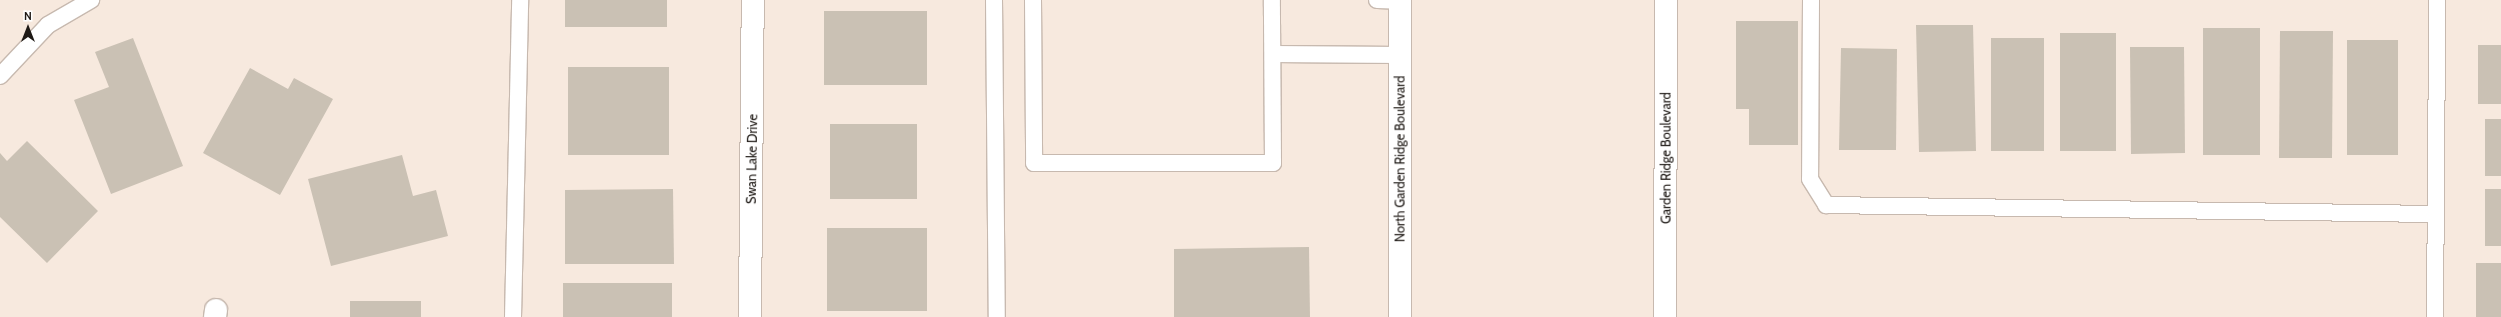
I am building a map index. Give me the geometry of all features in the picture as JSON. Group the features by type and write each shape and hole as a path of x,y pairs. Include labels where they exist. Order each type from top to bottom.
{"main road":[{"name":"Swan Lake Drive","path":"750,317 753,0"},
{"name":"North Garden Ridge Boulevard","path":"1400,0 1400,317"},
{"name":"Garden Ridge Boulevard","path":"1665,317 1666,0"}],"lane":[{"path":"0,76 48,25 91,0"},
{"path":"513,317 520,0"},
{"path":"994,0 997,317"},
{"path":"1033,0 1034,163 1273,163 1272,0"},
{"path":"1377,0 1400,0"},
{"path":"1811,0 1810,179 1826,205 2436,214"},
{"path":"2435,317 2437,0"},
{"path":"1273,54 1400,55"}],"building":[{"path":"565,0 667,0 667,27 565,27"},
{"path":"824,11 927,11 927,85 824,85"},
{"path":"1736,21 1798,21 1798,145 1749,145 1749,109 1736,109"},
{"path":"1916,25 1973,25 1976,151 1919,152"},
{"path":"2203,28 2260,28 2260,155 2203,155"},
{"path":"2280,31 2333,31 2332,158 2279,158"},
{"path":"2060,33 2116,33 2116,151 2060,151"},
{"path":"133,38 183,166 111,194 74,100 109,87 95,52"},
{"path":"1991,38 2044,38 2044,151 1991,151"},
{"path":"2347,40 2398,40 2398,155 2347,155"},
{"path":"2478,45 2501,45 2501,104 2478,104"},
{"path":"2130,47 2184,47 2185,153 2131,154"},
{"path":"1841,48 1897,49 1896,150 1839,150"},
{"path":"568,67 669,67 669,155 568,155"},
{"path":"250,68 288,89 294,78 333,99 280,195 203,153"},
{"path":"2485,119 2501,119 2501,176 2485,176"},
{"path":"830,124 917,124 917,199 830,199"},
{"path":"27,141 98,211 47,263 0,217 0,153 7,161"},
{"path":"402,155 413,196 436,190 448,236 331,266 308,179"},
{"path":"673,189 674,264 565,264 565,190"},
{"path":"2485,189 2501,189 2501,246 2485,246"},
{"path":"827,228 927,228 927,311 827,311"},
{"path":"1309,247 1310,317 1174,317 1174,249"},
{"path":"2476,263 2501,263 2501,317 2476,317"},
{"path":"563,283 672,283 672,317 563,317"},
{"path":"350,301 421,301 421,317 350,317"}]}
